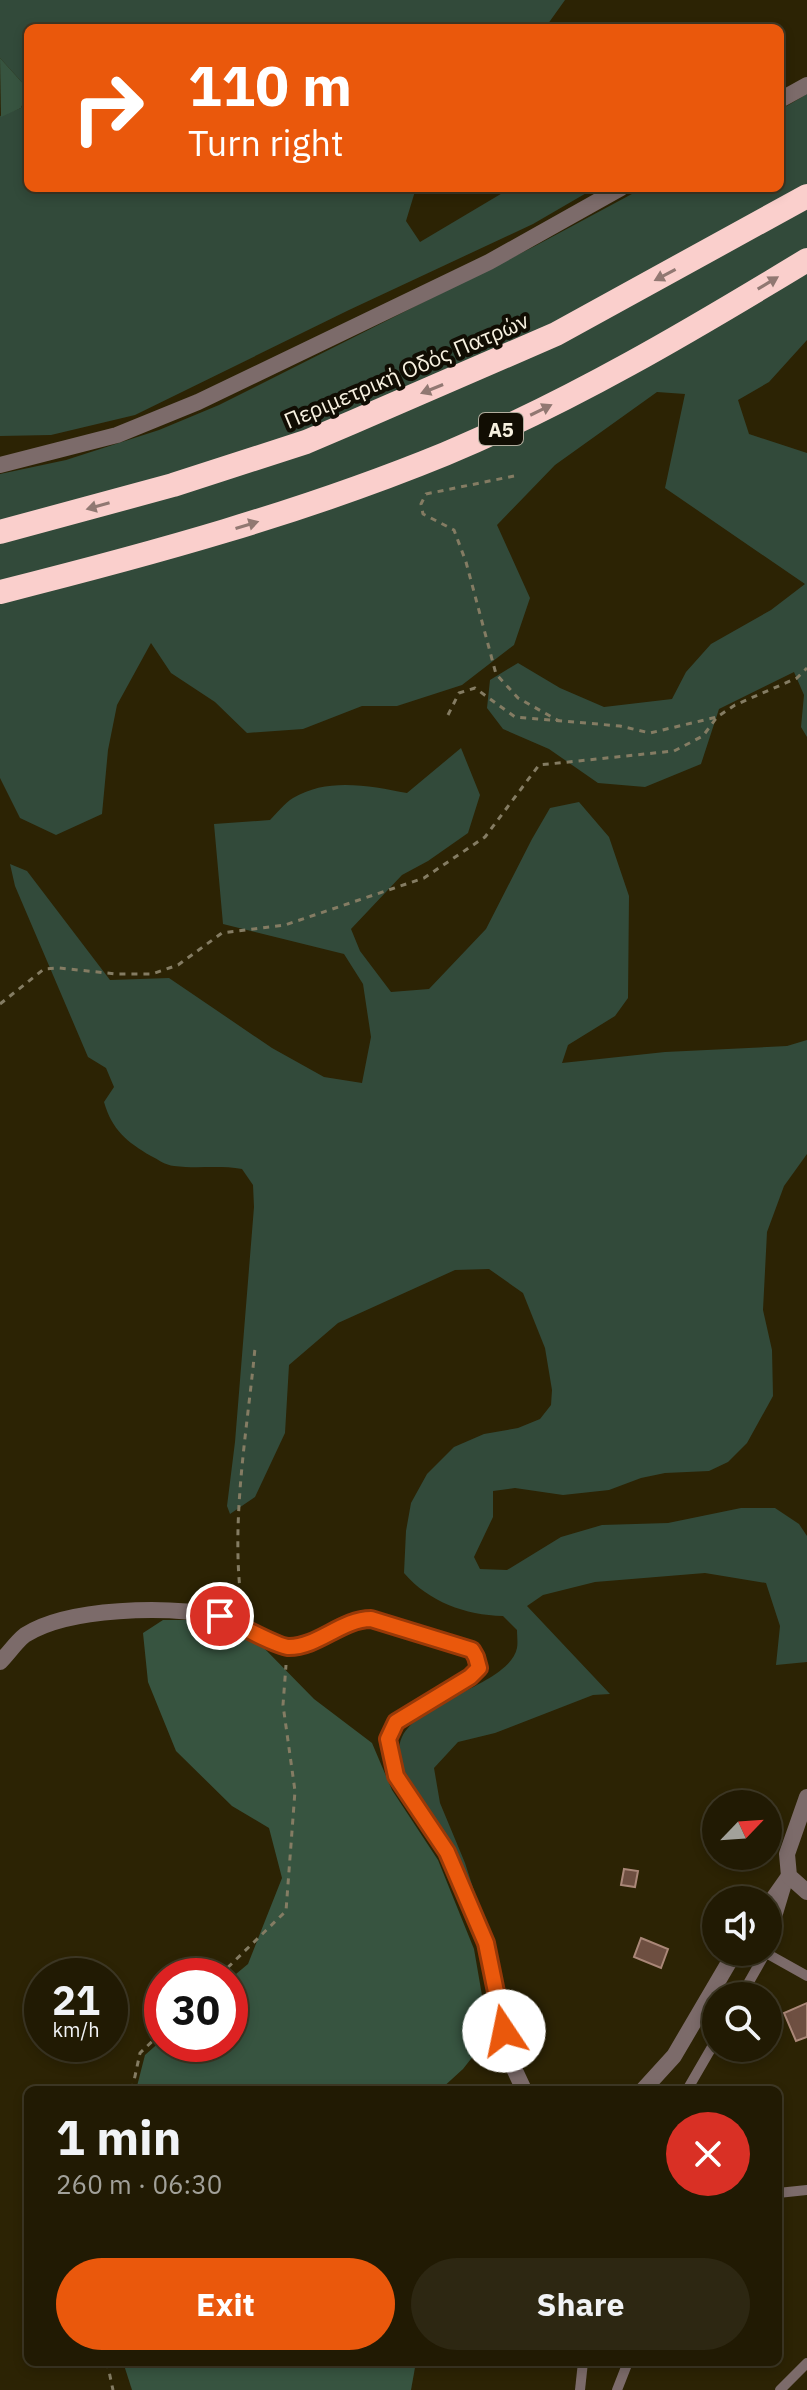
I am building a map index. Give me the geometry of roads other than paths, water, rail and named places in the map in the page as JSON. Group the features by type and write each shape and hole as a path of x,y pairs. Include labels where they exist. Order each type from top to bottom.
{"highway":[{"name":"Περιμετρική Οδός Πατρών","path":"0,532 173,485 306,442 556,334 807,196"},
{"name":"Α5","path":"0,592 310,505 446,454 664,345 807,260"}],"street":[{"path":"784,98 807,85"},
{"path":"0,465 117,435 198,402 489,262 614,192"},
{"path":"0,1662 23,1636 53,1623 131,1610 220,1616 287,1648 362,1619 371,1619 472,1650 479,1668 470,1677 396,1722 388,1739 396,1776 447,1852 486,1943 510,2060 522,2086"},
{"path":"782,1886 789,1876 787,1854 807,1797"},
{"path":"789,1876 807,1892"},
{"path":"647,2086 674,2056 727,1966"}],"lane":[{"path":"782,1900 789,1876"},
{"path":"782,1960 807,1976"},
{"path":"689,2086 703,2062"},
{"path":"782,2193 807,2190"},
{"path":"780,2390 807,2363"},
{"path":"580,2390 583,2366"},
{"path":"617,2390 626,2366"}]}
